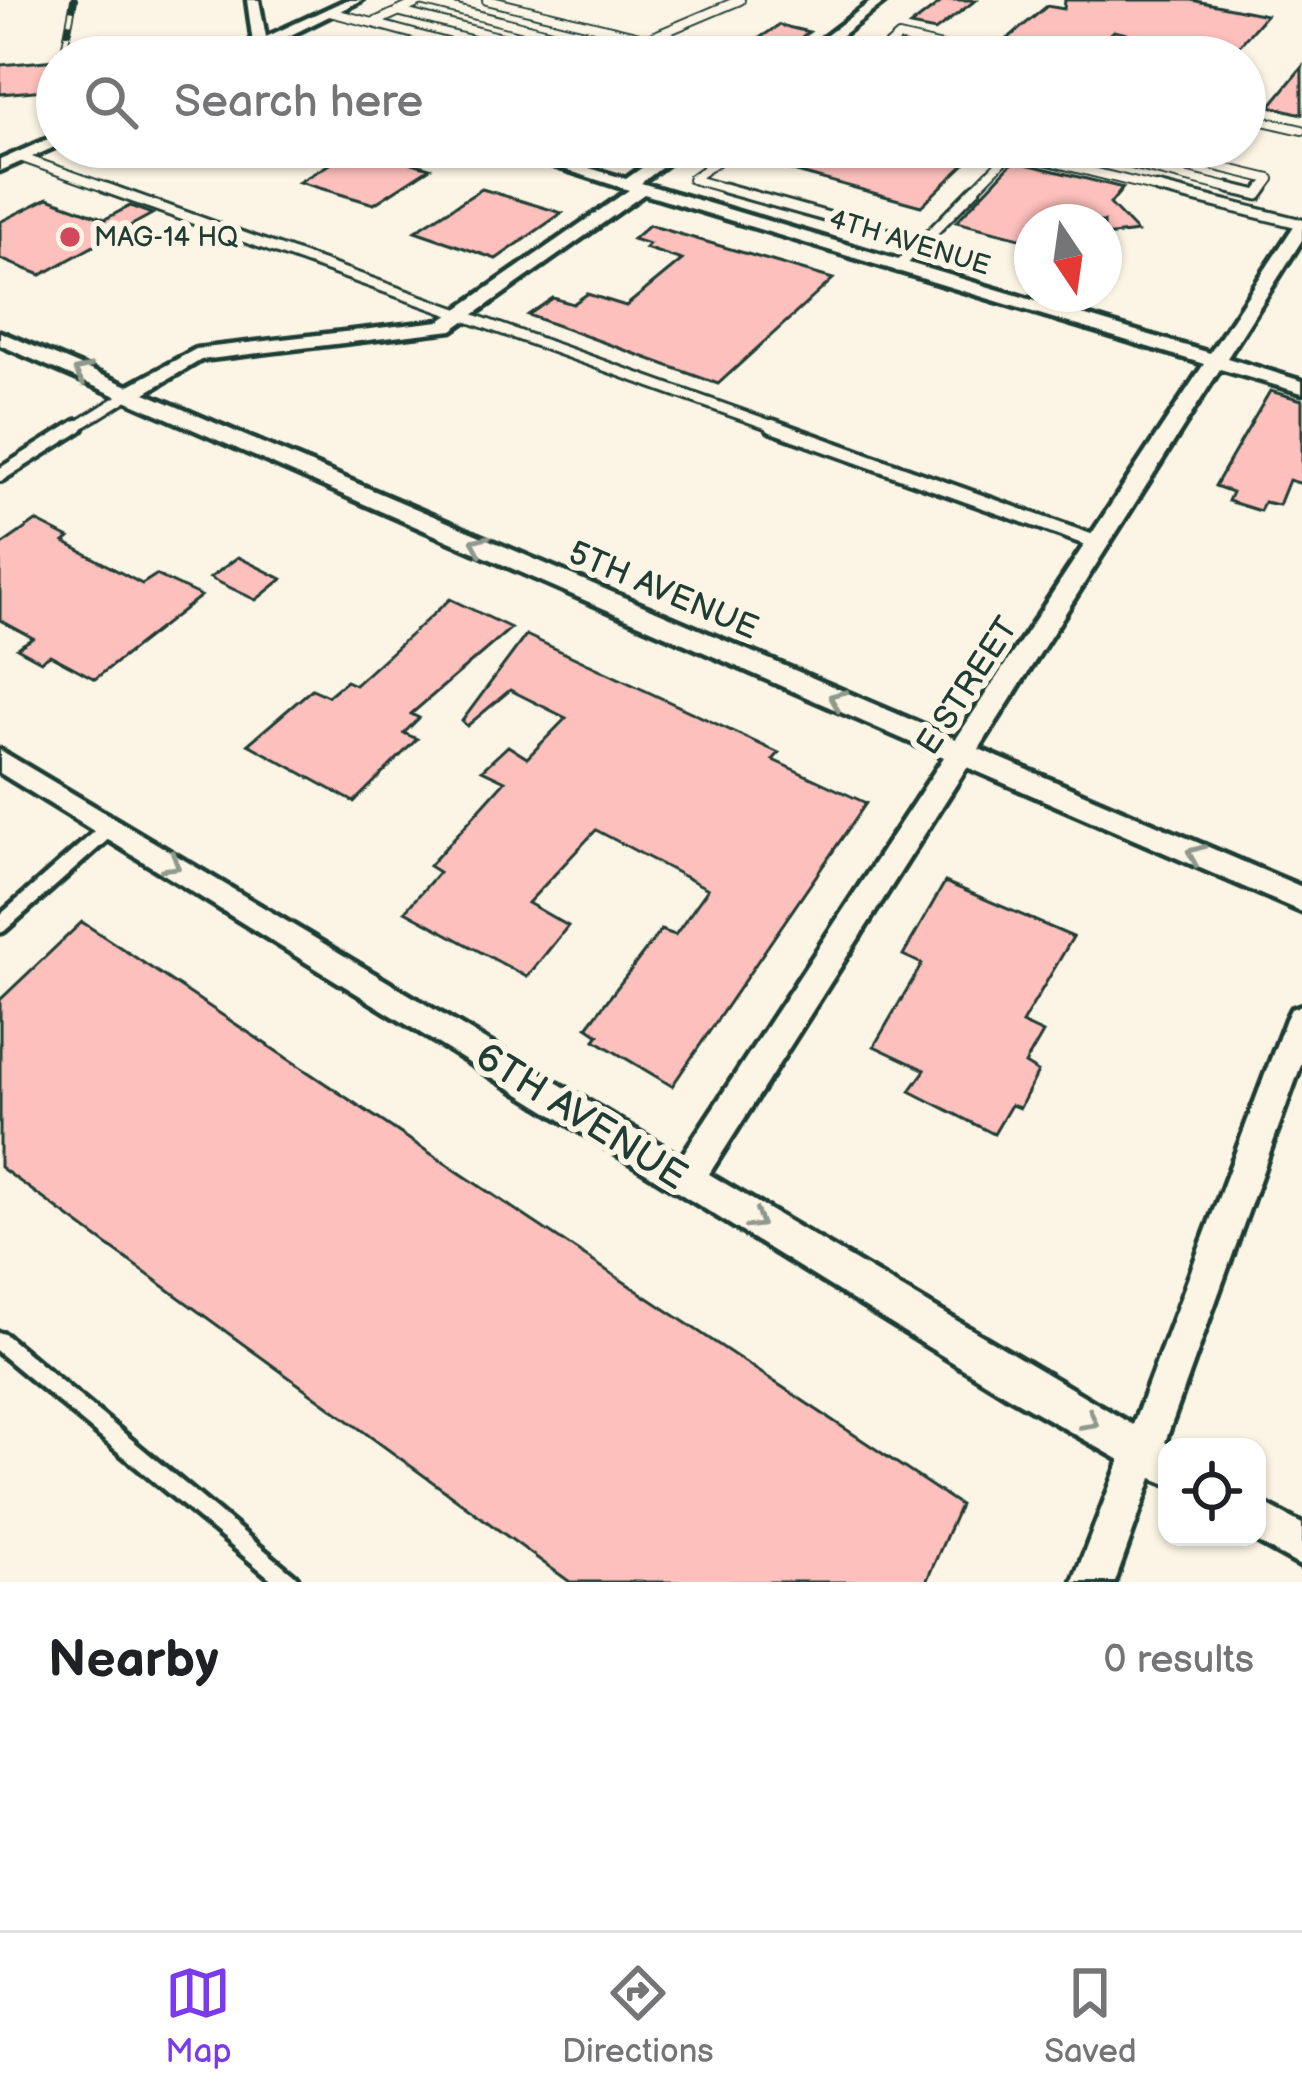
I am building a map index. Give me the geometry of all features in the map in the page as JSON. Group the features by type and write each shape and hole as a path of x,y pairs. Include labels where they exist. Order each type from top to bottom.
{"street":[{"path":"254,0 259,36"},
{"path":"278,36 356,0"},
{"path":"833,36 881,0"},
{"path":"0,166 36,150"},
{"name":"4TH AVENUE","path":"574,168 1302,387"},
{"path":"129,394 196,356 445,326 467,315 656,168"},
{"name":"E STREET","path":"686,1179 1302,226"},
{"name":"5TH AVENUE","path":"0,338 1302,900"},
{"name":"6TH AVENUE","path":"0,760 1019,1382 1155,1458"},
{"path":"1094,1582 1155,1458 1302,1019"},
{"path":"1266,1525 1302,1547"}],"lane":[{"path":"373,23 421,0 561,36"},
{"path":"487,0 636,36"},
{"path":"655,36 740,0"},
{"path":"399,11 495,36"},
{"path":"330,12 421,36"},
{"path":"1266,122 1302,130"},
{"path":"20,157 36,163"},
{"path":"51,168 1098,543"},
{"path":"707,168 692,179 922,243"},
{"path":"898,268 995,168"},
{"path":"1086,168 1302,226"},
{"path":"1149,168 1258,195 1270,179 1224,168"},
{"path":"1219,203 1232,188"},
{"path":"0,475 129,394"},
{"path":"0,925 111,827"},
{"path":"0,1342 289,1582"}],"building":[{"path":"944,0 976,0 935,31 910,26"},
{"path":"1065,0 1191,0 1266,15 1248,36 1137,36 1114,31 1108,36 1011,36 1047,6 1064,9"},
{"path":"779,25 809,32 803,36 762,36"},
{"path":"36,62 36,91 0,94 0,65"},
{"path":"1302,67 1302,114 1270,106"},
{"path":"323,168 430,168 374,204 299,182"},
{"path":"782,168 961,168 921,206"},
{"path":"1007,168 1042,168 1123,188 1110,204 1014,204 1014,236 956,222"},
{"path":"482,189 562,213 496,259 415,231"},
{"path":"48,198 105,219 130,206 152,214 41,275 0,259 0,222"},
{"path":"1122,216 1137,232 1122,234"},
{"path":"649,225 833,279 718,384 528,315 553,298 573,304 587,294 626,306 682,260 633,239"},
{"path":"1270,391 1302,400 1302,484 1289,480 1279,505 1264,502 1260,511 1228,501 1232,492 1215,486"},
{"path":"36,521 69,538 64,542 142,584 156,575 201,596 95,679 50,655 41,661 17,648 33,638 0,620 0,546"},
{"path":"238,557 282,579 256,600 210,578"},
{"path":"450,599 511,628 411,714 419,718 404,733 417,739 354,802 248,744 312,689 328,696 346,681 355,685"},
{"path":"526,635 779,753 773,760 866,803 672,1086 595,1040 599,1035 587,1027 661,930 675,935 708,889 596,830 528,903 568,926 527,977 405,911 439,872 429,866 505,781 482,770 508,746 527,758 566,718 510,690 467,726 462,721"},
{"path":"945,882 1073,937 1022,1023 1043,1033 1025,1064 1038,1072 1020,1108 1011,1105 994,1134 910,1091 925,1070 874,1046 922,964 903,955"},
{"path":"82,922 960,1505 926,1582 570,1582 0,1167 0,1000"}],"railway":[{"path":"67,36 74,0"}],"place":[{"name":"MAG-14 HQ","path":"70,237"}]}
